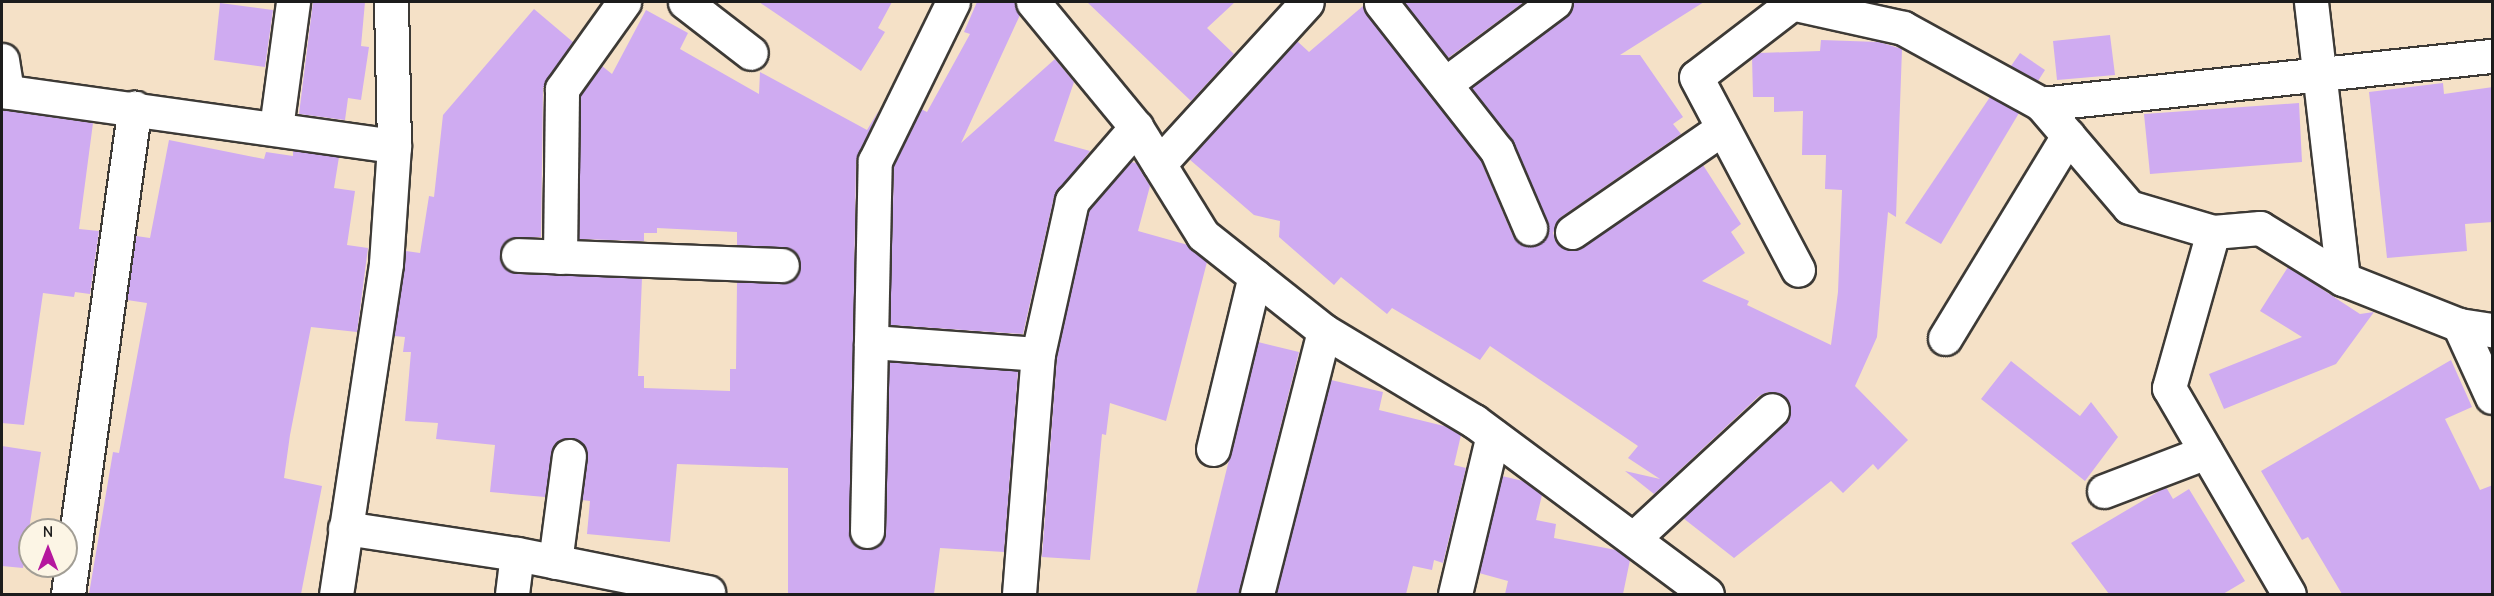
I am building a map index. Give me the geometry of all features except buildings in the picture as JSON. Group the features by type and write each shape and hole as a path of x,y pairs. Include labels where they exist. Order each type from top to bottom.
{"street":[{"path":"276,128 293,2"},
{"path":"336,594 386,264 394,146 391,2"},
{"path":"560,256 562,89 624,2"},
{"path":"685,2 751,53"},
{"path":"867,531 875,161 953,2"},
{"path":"1033,2 1136,127 1203,235 1324,331 1493,435 1634,538 1697,591"},
{"path":"1159,164 1307,2"},
{"path":"1445,84 1555,2"},
{"path":"2312,2 2343,279"},
{"path":"1381,3 1497,151 1530,228"},
{"path":"1797,270 1696,77 1788,3 1903,28 2040,104 2129,207 2213,232 2260,228 2343,279 2459,325 2493,330"},
{"path":"2040,104 2493,56"},
{"path":"2,60 4,91 394,146"},
{"path":"69,594 135,108"},
{"path":"1019,594 1038,354 1072,201 1136,127"},
{"path":"1572,232 1723,128"},
{"path":"1945,338 2068,136"},
{"path":"2213,232 2169,388 2289,594"},
{"path":"518,255 782,265"},
{"path":"1213,449 1256,276"},
{"path":"2459,325 2493,397"},
{"path":"1257,594 1324,331"},
{"path":"871,342 1038,354"},
{"path":"1634,538 1772,410"},
{"path":"1455,594 1493,435"},
{"path":"2104,491 2206,452"},
{"path":"555,562 569,456"},
{"path":"345,528 517,554 708,592"},
{"path":"512,594 517,554"}]}
